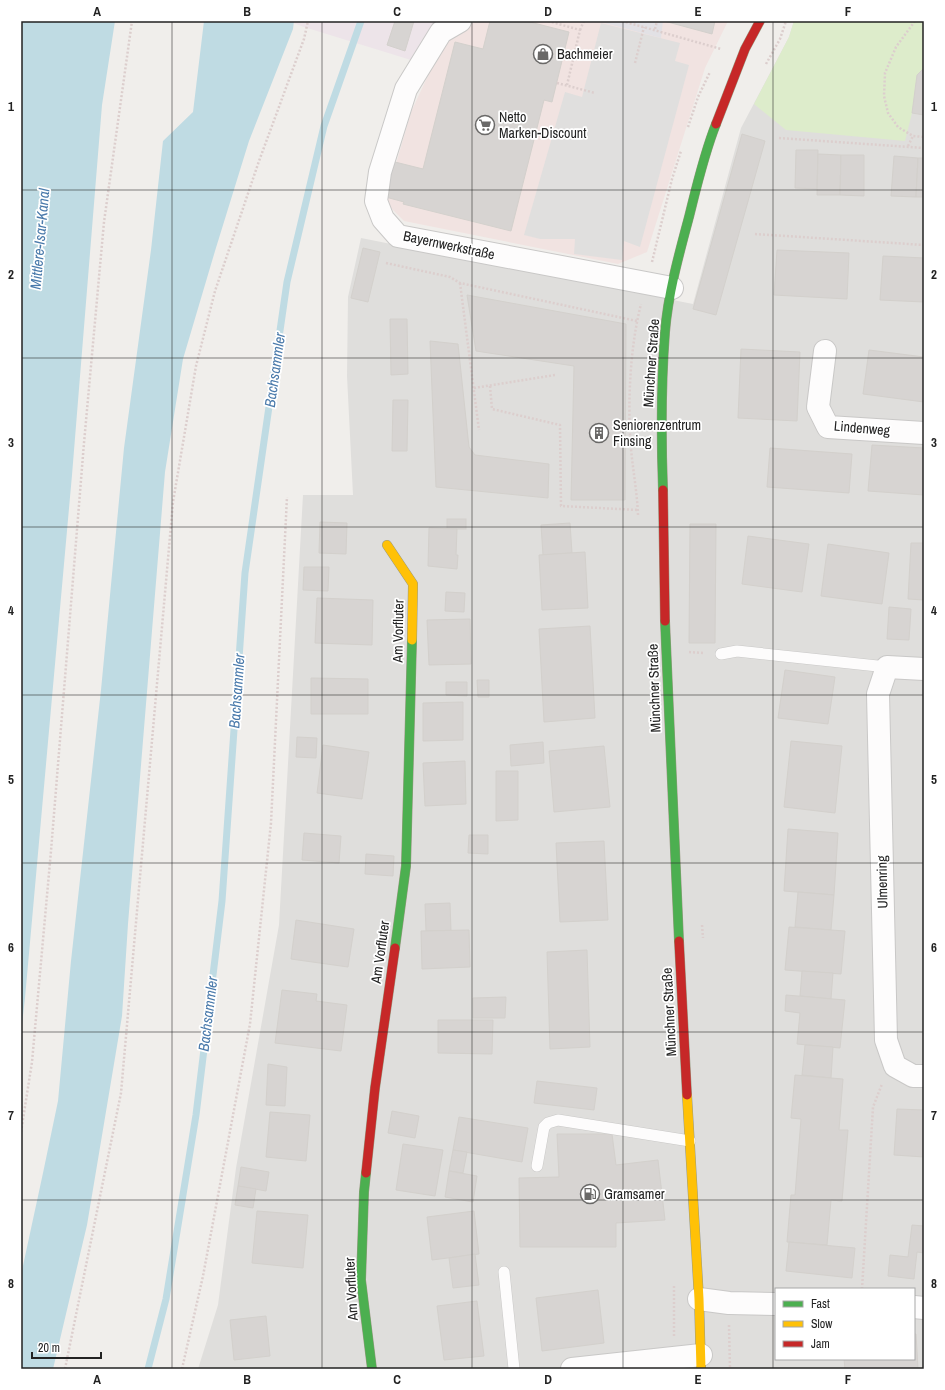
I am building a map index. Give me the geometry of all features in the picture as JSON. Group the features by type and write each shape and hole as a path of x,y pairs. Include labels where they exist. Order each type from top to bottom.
{"main road":[{"name":"Münchner Straße","path":"701,1362 699,1299 678,924 667,666 661,419 665,331 681,246 707,147 745,49 760,21"},
{"name":"Am Vorfluter","path":"372,1369 361,1280 364,1192 375,1088 406,866 413,584 387,545"}],"street":[{"name":"Bayernwerkstraße","path":"460,21 441,32 406,89 380,172 376,201 382,219 398,236 672,288"},
{"name":"Lindenweg","path":"825,351 818,407 828,427 924,433"},
{"path":"887,667 924,669"},
{"name":"Ulmenring","path":"887,667 878,694 886,1040 896,1066"},
{"path":"896,1066 914,1076 924,1076"},
{"path":"699,1299 729,1303 775,1304"},
{"path":"572,1369 701,1362"}],"lane":[{"path":"721,654 736,651 887,667"},
{"path":"537,1166 544,1128 548,1123 558,1120 690,1141"},
{"path":"504,1272 514,1369"}],"path":[{"path":"21,1132 32,1062 104,222 132,21"},
{"path":"65,1369 121,1093 173,502 196,366 215,291 259,161 304,39 308,21"},
{"path":"548,21 580,30"},
{"path":"567,85 580,30 584,21"},
{"path":"622,21 655,29 721,49"},
{"path":"655,29 657,21"},
{"path":"765,64 780,39 786,21"},
{"path":"915,21 893,53 885,73 884,96 888,113 898,127 913,136 924,137"},
{"path":"635,62 644,27"},
{"path":"557,82 595,93"},
{"path":"907,147 913,136"},
{"path":"779,138 924,148"},
{"path":"755,234 924,245"},
{"path":"386,263 450,277 460,283 637,321"},
{"path":"460,283 479,430"},
{"path":"474,388 555,375"},
{"path":"490,386 492,410 560,425 561,506 638,510"},
{"path":"182,1369 203,1276 250,1024 271,823 287,497"},
{"path":"687,645 688,659"},
{"path":"702,919 703,943"},
{"path":"862,1288 873,1107 880,1087 896,1066"},
{"path":"729,1303 730,1369"}],"shaded area":[{"path":"288,21 441,21 411,60"},
{"path":"476,21 728,21 705,68 647,252 618,264 404,221 385,202 411,112 445,39"},
{"path":"597,21 663,21 661,38"},
{"path":"794,21 924,21 924,1369 198,1369 218,1305 236,1168 279,925 303,495 353,495 347,376 348,297 361,238 693,304 741,128 789,37"},
{"path":"601,23 680,43 675,61 689,65 640,247 624,241 622,260 574,254 575,239 540,239 524,235 565,92 582,97"}],"green space":[{"path":"794,21 924,21 924,68 917,75 912,113 905,141 786,130 754,104 789,37"}],"water":[{"name":"Mittlere-Isar-Kanal","path":"21,21 115,21 102,105 72,475 21,1033"},
{"path":"204,21 294,21 293,29 249,141 183,359 165,472 128,924 122,1016 87,1225 53,1369 21,1369 21,1275 58,1101 71,961 101,690 124,448 151,250 163,141 193,112"}],"building":[{"path":"395,21 414,21 405,51 387,45"},
{"path":"490,21 526,21 569,32 552,102 544,100 511,231 403,204 404,202 382,196 391,161 423,169 455,42 483,49"},
{"path":"664,21 715,21 712,34"},
{"path":"924,68 924,115 912,113 917,75"},
{"path":"742,134 765,141 716,315 693,309"},
{"path":"796,150 818,150 817,189 795,188"},
{"path":"818,154 841,155 840,195 817,195"},
{"path":"841,155 864,155 864,196 840,195"},
{"path":"894,156 918,158 916,197 891,196"},
{"path":"918,158 924,158 924,197 916,197"},
{"path":"363,248 380,252 368,302 351,298"},
{"path":"777,250 849,253 847,299 774,295"},
{"path":"883,256 924,258 924,302 880,300"},
{"name":"Seniorenzentrum Finsing","path":"467,295 626,324 625,500 571,500 574,366 476,351"},
{"path":"390,319 407,319 408,374 391,375"},
{"path":"430,341 458,344 469,447 475,455 549,464 548,498 436,487"},
{"path":"741,349 800,352 797,421 738,418"},
{"path":"869,350 924,357 924,402 863,394"},
{"path":"393,400 408,400 407,451 392,451"},
{"path":"872,445 924,448 924,495 868,491"},
{"path":"770,448 852,454 849,493 767,487"},
{"path":"447,519 466,519 466,529 447,529"},
{"path":"320,522 347,523 346,554 319,553"},
{"path":"570,523 572,553 543,555 541,525"},
{"path":"690,524 716,524 715,643 689,643"},
{"path":"429,528 457,529 457,569 428,566"},
{"path":"748,536 809,544 802,592 742,584"},
{"path":"911,543 924,543 924,600 908,599"},
{"path":"828,544 889,553 882,604 821,596"},
{"path":"585,552 588,608 542,610 539,555"},
{"path":"304,567 329,567 328,591 303,590"},
{"path":"446,592 465,593 464,612 445,611"},
{"path":"317,598 373,600 372,645 315,643"},
{"path":"889,607 911,609 909,640 887,639"},
{"path":"470,619 471,664 429,665 427,620"},
{"path":"590,626 595,718 544,722 539,629"},
{"path":"785,670 835,677 828,724 778,718"},
{"path":"311,678 368,679 368,714 311,714"},
{"path":"477,680 489,680 489,697 478,697"},
{"path":"446,682 467,682 467,696 446,695"},
{"path":"463,702 463,740 423,741 423,703"},
{"path":"297,737 317,738 316,758 296,757"},
{"path":"791,741 842,746 835,813 784,807"},
{"path":"543,742 544,763 511,766 510,745"},
{"path":"323,745 369,752 362,799 317,793"},
{"path":"604,746 610,807 554,812 549,751"},
{"path":"465,761 466,804 425,806 423,763"},
{"path":"496,771 518,771 518,820 496,821"},
{"path":"788,829 838,833 834,895 784,891"},
{"path":"304,833 341,836 339,863 302,860"},
{"path":"469,835 488,835 488,854 468,853"},
{"path":"604,841 608,920 560,922 556,843"},
{"path":"366,854 394,856 393,876 365,874"},
{"path":"798,892 834,895 831,930 795,927"},
{"path":"450,903 451,931 426,931 425,904"},
{"path":"296,920 354,929 348,967 291,959"},
{"path":"789,927 845,931 841,974 785,970"},
{"path":"469,930 470,967 422,969 421,931"},
{"path":"587,950 590,1047 550,1049 547,952"},
{"path":"802,971 833,973 831,999 800,996"},
{"path":"282,990 317,994 316,1001 347,1005 341,1051 275,1043"},
{"path":"786,995 845,1000 840,1048 797,1044 800,1013 785,1011"},
{"path":"506,997 505,1018 473,1018 473,998"},
{"path":"438,1020 493,1020 492,1054 438,1053"},
{"path":"805,1045 833,1047 831,1078 802,1075"},
{"path":"268,1064 287,1067 285,1106 266,1105"},
{"path":"795,1075 843,1079 839,1130 848,1130 842,1201 831,1200 827,1245 787,1242 791,1195 795,1195 801,1119 791,1118"},
{"path":"537,1081 597,1088 594,1110 534,1103"},
{"path":"897,1109 924,1110 924,1157 894,1155"},
{"path":"392,1111 419,1116 415,1138 388,1133"},
{"path":"270,1112 310,1115 306,1161 266,1157"},
{"path":"459,1117 528,1128 522,1162 453,1150"},
{"path":"557,1134 612,1134 616,1165 658,1160 665,1220 616,1223 616,1247 520,1247 519,1178 559,1177"},
{"path":"403,1144 443,1150 435,1196 396,1190"},
{"path":"453,1150 467,1152 463,1173 449,1171"},
{"path":"241,1167 269,1172 266,1191 238,1186"},
{"path":"449,1171 477,1176 473,1202 445,1197"},
{"path":"238,1186 256,1189 253,1208 235,1205"},
{"path":"257,1211 308,1215 303,1268 252,1263"},
{"path":"474,1211 479,1254 432,1260 427,1217"},
{"path":"912,1225 924,1226 924,1253 917,1252 914,1279 888,1276 890,1255 908,1257"},
{"path":"789,1242 855,1248 852,1278 786,1271"},
{"path":"475,1254 479,1285 453,1288 449,1258"},
{"path":"598,1290 604,1343 542,1351 536,1298"},
{"path":"477,1301 484,1356 444,1360 437,1306"},
{"path":"266,1316 270,1356 234,1360 230,1320"},
{"path":"916,1334 918,1369 845,1369 844,1360 915,1360"}],"waterway":[{"name":"Bachsammler","path":"148,1369 166,1299 196,1115 222,901 245,573 287,282 324,126 361,21"}],"traffic: fast":[{"path":"663,490 662,391 666,318 681,245 704,158 716,124"},
{"path":"665,621 679,941"},
{"path":"395,948 406,866 412,640"},
{"path":"366,1173 361,1280 372,1369"}],"traffic: slow":[{"path":"387,545 413,584 412,640"},
{"path":"687,1095 699,1299 701,1369"}],"traffic: jam":[{"path":"716,124 745,49 760,21"},
{"path":"663,490 665,621"},
{"path":"679,941 687,1095"},
{"path":"366,1173 375,1088 395,948"}],"place":[{"name":"Bachmeier","path":"543,54"},
{"name":"Netto Marken-Discount","path":"485,125"},
{"name":"Seniorenzentrum Finsing","path":"599,433"},
{"name":"Gramsamer","path":"590,1194"}]}
